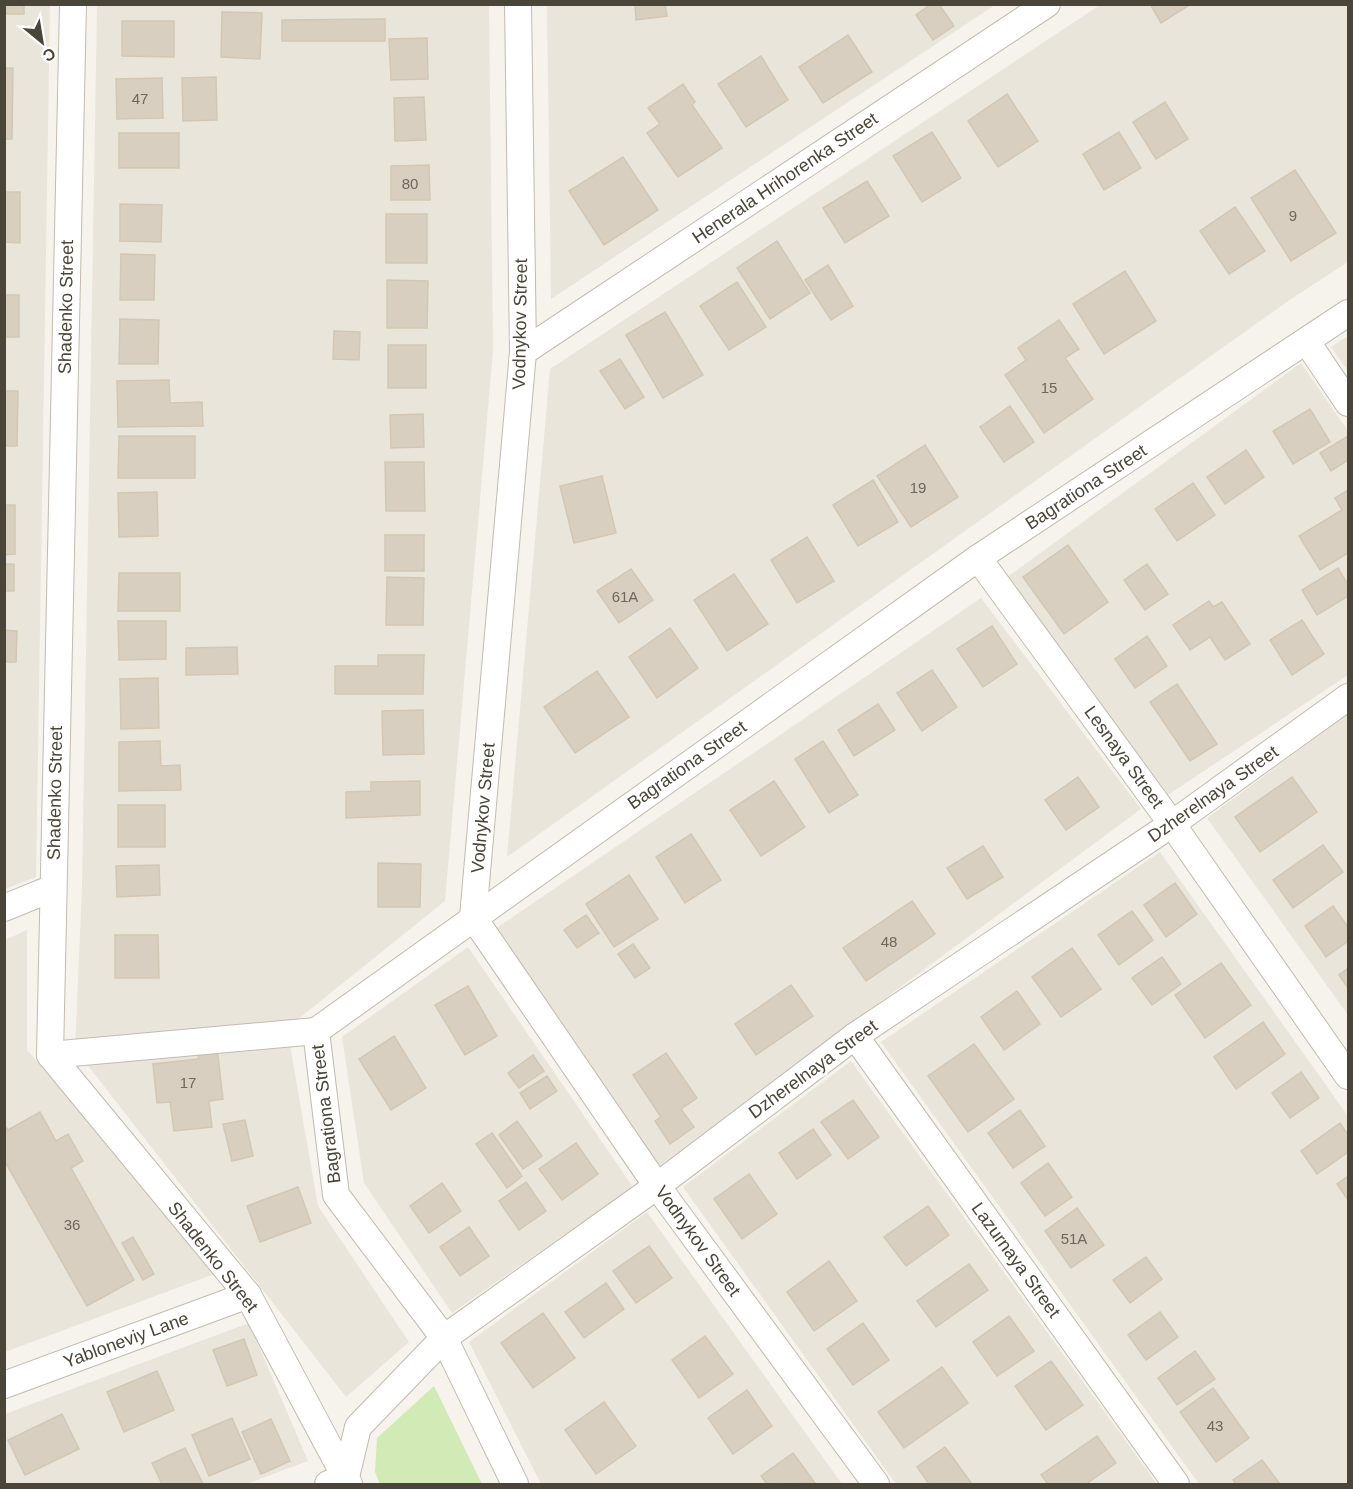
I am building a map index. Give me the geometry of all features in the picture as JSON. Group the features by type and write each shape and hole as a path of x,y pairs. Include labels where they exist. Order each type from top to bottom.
{"street":[{"name":"Shadenko Street","path":"73,4 50,1055 248,1296 341,1482"},
{"name":"Vodnykov Street","path":"518,4 522,352 473,917 657,1186 876,1485"},
{"name":"Henerala Hrihorenka Street","path":"522,352 1047,4"},
{"name":"Bagrationa Street","path":"444,1338 336,1195 316,1031 978,558 1348,313"},
{"path":"1307,342 1348,403"},
{"name":"Lesnaya Street","path":"978,558 1172,824 1348,1076"},
{"name":"Dzherelnaya Street","path":"341,1482 358,1427 444,1338 657,1186 855,1036 1172,824 1348,697"},
{"path":"4,908 53,888"},
{"path":"50,1055 316,1031"},
{"name":"Lazurnaya Street","path":"855,1036 1176,1485"},
{"name":"Yabloneviy Lane","path":"4,1384 248,1296"},
{"path":"444,1338 515,1485"}],"shaded area":[{"path":"547,4 995,5 551,299"},
{"path":"5,5 50,5 36,877 5,889"},
{"path":"97,5 489,5 493,351 445,901 287,1028 318,1206 409,1342 346,1397 75,1049 82,887"},
{"path":"1100,5 1348,5 1348,262 1291,299 507,857 550,369"},
{"path":"1348,336 1348,371 1331,347"},
{"path":"1301,363 1348,431 1348,675 1168,795 1006,578"},
{"path":"981,598 1141,809 659,1166 495,929"},
{"path":"1348,714 1348,1015 1207,818"},
{"path":"1160,852 1348,1116 1348,1484 1199,1484 881,1042"},
{"path":"27,930 27,1050 217,1273 5,1352 5,940"},
{"path":"468,947 633,1187 452,1313 364,1183 342,1037"},
{"path":"851,1061 1157,1484 896,1484 683,1187"},
{"path":"647,1212 842,1484 541,1484 469,1342"},
{"path":"249,1323 308,1461 247,1484 5,1484 5,1414"}],"green space":[{"path":"434,1386 482,1484 380,1484 375,1472 377,1438"}],"building":[{"path":"4,4 24,4 24,14 4,14"},
{"path":"635,4 665,4 667,16 636,20"},
{"path":"931,4 939,4 954,26 933,40 916,15"},
{"path":"1150,4 1191,4 1161,23"},
{"path":"222,12 262,13 260,59 221,57"},
{"path":"385,19 385,41 282,41 282,20"},
{"path":"122,21 174,21 174,57 122,56"},
{"path":"848,35 872,72 823,103 799,67"},
{"path":"427,38 428,79 391,80 389,39"},
{"path":"761,56 788,100 746,127 718,84"},
{"path":"4,68 13,68 12,139 4,139"},
{"path":"216,77 217,120 183,121 182,78"},
{"path":"162,78 163,118 117,119 116,79"},
{"path":"683,84 695,102 692,105 722,148 678,177 647,133 660,124 648,108"},
{"path":"1007,94 1038,141 998,167 968,121"},
{"path":"424,97 426,140 395,141 394,98"},
{"path":"1165,102 1188,139 1156,159 1133,122"},
{"path":"932,132 961,178 922,202 893,156"},
{"path":"1119,132 1141,168 1104,190 1083,154"},
{"path":"119,133 179,133 179,168 119,168"},
{"path":"623,157 658,210 604,245 569,191"},
{"path":"429,165 430,200 391,200 391,166"},
{"path":"1295,170 1336,233 1291,261 1251,198"},
{"path":"867,181 889,216 845,243 823,208"},
{"path":"4,192 20,192 20,243 4,242"},
{"path":"120,204 162,205 161,242 120,241"},
{"path":"1235,207 1265,251 1229,274 1200,231"},
{"path":"386,214 427,214 427,263 386,263"},
{"path":"777,241 810,293 770,319 737,268"},
{"path":"121,254 155,255 154,300 120,300"},
{"path":"828,265 853,306 831,320 805,280"},
{"path":"1125,271 1156,321 1104,354 1073,304"},
{"path":"387,280 428,281 427,328 387,328"},
{"path":"737,282 766,327 729,350 700,306"},
{"path":"4,295 19,295 19,337 4,337"},
{"path":"665,312 703,375 663,398 626,335"},
{"path":"120,319 159,320 158,364 119,364"},
{"path":"1059,320 1079,349 1065,358 1093,399 1044,433 1005,375 1026,360 1018,348"},
{"path":"334,331 360,332 359,360 333,359"},
{"path":"388,345 426,345 426,388 388,388"},
{"path":"620,359 644,397 625,409 600,371"},
{"path":"169,380 170,403 202,402 203,426 118,427 117,381"},
{"path":"4,391 18,391 17,446 4,446"},
{"path":"1010,406 1034,442 1004,462 980,427"},
{"path":"1310,409 1330,442 1293,464 1273,431"},
{"path":"423,414 424,447 391,448 390,415"},
{"path":"119,436 195,436 195,478 118,478"},
{"path":"1348,436 1348,460 1331,471 1320,453"},
{"path":"925,445 958,497 911,527 877,476"},
{"path":"1246,450 1264,477 1225,504 1207,477"},
{"path":"385,462 424,462 425,511 386,511"},
{"path":"602,476 616,533 574,543 560,486"},
{"path":"873,480 898,522 858,546 833,505"},
{"path":"1193,483 1215,515 1177,541 1155,509"},
{"path":"1348,490 1348,553 1320,570 1299,536 1342,510 1335,498"},
{"path":"157,492 158,536 119,537 118,493"},
{"path":"4,505 15,505 15,554 4,555"},
{"path":"385,535 424,535 424,571 385,571"},
{"path":"807,537 834,581 797,603 771,560"},
{"path":"1068,545 1108,602 1064,634 1023,577"},
{"path":"4,564 14,564 14,591 4,591"},
{"path":"1147,564 1168,594 1145,610 1124,580"},
{"path":"1338,568 1348,585 1348,596 1317,615 1302,590"},
{"path":"631,569 653,600 619,623 597,591"},
{"path":"119,573 180,573 180,611 118,611"},
{"path":"734,574 768,624 727,651 694,600"},
{"path":"387,577 424,578 423,625 386,625"},
{"path":"1209,601 1213,607 1222,602 1250,644 1225,660 1210,637 1190,650 1173,625"},
{"path":"1302,620 1324,654 1292,675 1270,640"},
{"path":"118,621 166,621 166,659 119,660"},
{"path":"992,626 1017,664 983,687 957,649"},
{"path":"670,628 698,668 657,698 629,657"},
{"path":"4,630 17,631 16,662 4,662"},
{"path":"1147,636 1167,666 1135,688 1115,659"},
{"path":"237,647 238,674 186,675 186,648"},
{"path":"378,655 424,655 423,694 335,694 335,666 378,666"},
{"path":"932,670 957,707 922,731 897,693"},
{"path":"597,671 629,717 575,753 544,707"},
{"path":"158,678 159,728 121,729 120,679"},
{"path":"1177,684 1217,744 1190,761 1150,702"},
{"path":"878,704 895,730 854,756 838,730"},
{"path":"423,710 424,754 383,755 382,711"},
{"path":"160,741 161,766 180,765 181,790 119,791 119,742"},
{"path":"823,741 858,795 829,813 795,759"},
{"path":"1078,777 1099,807 1066,830 1045,800"},
{"path":"1292,777 1317,812 1260,852 1235,817"},
{"path":"420,781 420,815 346,818 346,792 371,791 371,782"},
{"path":"774,781 805,827 761,856 730,810"},
{"path":"118,805 165,805 165,847 118,847"},
{"path":"691,834 721,880 685,903 656,857"},
{"path":"1323,845 1343,872 1293,908 1273,880"},
{"path":"983,846 1003,877 967,899 947,868"},
{"path":"378,863 421,864 420,907 378,907"},
{"path":"159,865 160,895 117,897 116,866"},
{"path":"629,875 658,919 614,947 586,904"},
{"path":"1175,883 1197,914 1166,937 1144,905"},
{"path":"912,901 935,934 866,981 843,948"},
{"path":"1333,906 1348,927 1348,941 1326,957 1305,926"},
{"path":"1132,911 1153,940 1119,965 1098,935"},
{"path":"586,915 599,933 577,948 564,930"},
{"path":"115,935 158,935 159,978 115,978"},
{"path":"633,944 650,968 635,978 618,954"},
{"path":"1072,948 1101,989 1061,1017 1032,977"},
{"path":"1162,957 1181,984 1152,1005 1132,978"},
{"path":"1221,963 1251,1005 1205,1038 1175,995"},
{"path":"1348,968 1348,988 1339,975"},
{"path":"791,985 813,1016 756,1055 735,1024"},
{"path":"468,986 497,1036 465,1055 435,1005"},
{"path":"1017,991 1040,1024 1004,1050 981,1017"},
{"path":"1263,1022 1285,1054 1236,1089 1214,1057"},
{"path":"394,1036 426,1088 391,1110 359,1059"},
{"path":"974,1044 1014,1099 968,1132 928,1076"},
{"path":"217,1048 223,1099 209,1101 212,1127 174,1131 170,1102 157,1103 153,1064 199,1059 197,1051"},
{"path":"666,1053 697,1098 681,1109 694,1127 670,1144 655,1121 661,1117 633,1075"},
{"path":"533,1055 544,1071 519,1088 508,1073"},
{"path":"1301,1072 1319,1098 1290,1118 1272,1093"},
{"path":"547,1076 557,1091 530,1109 520,1093"},
{"path":"853,1100 879,1137 848,1159 821,1122"},
{"path":"1020,1110 1045,1146 1013,1168 988,1133"},
{"path":"40,1112 56,1141 68,1134 83,1161 71,1168 134,1280 87,1306 4,1160 4,1125 8,1130"},
{"path":"245,1120 253,1156 232,1161 223,1124"},
{"path":"517,1121 542,1156 523,1169 499,1135"},
{"path":"1340,1123 1348,1135 1348,1152 1317,1174 1301,1151"},
{"path":"813,1129 831,1155 797,1179 779,1153"},
{"path":"492,1133 522,1176 507,1188 476,1144"},
{"path":"576,1143 598,1174 562,1200 539,1169"},
{"path":"1048,1163 1072,1197 1045,1216 1021,1183"},
{"path":"749,1174 777,1214 742,1239 714,1199"},
{"path":"1348,1176 1348,1200 1337,1184"},
{"path":"526,1182 546,1211 519,1230 499,1201"},
{"path":"442,1183 461,1211 429,1233 410,1206"},
{"path":"298,1187 311,1223 260,1242 247,1206"},
{"path":"928,1206 949,1235 906,1266 884,1237"},
{"path":"1077,1208 1104,1245 1071,1268 1045,1231"},
{"path":"469,1227 489,1256 460,1276 440,1247"},
{"path":"133,1237 154,1274 143,1280 122,1243"},
{"path":"649,1246 672,1278 636,1303 613,1271"},
{"path":"1146,1257 1162,1279 1130,1303 1113,1280"},
{"path":"829,1261 857,1301 814,1331 787,1292"},
{"path":"969,1264 988,1290 936,1327 917,1301"},
{"path":"606,1283 624,1309 584,1338 565,1312"},
{"path":"1160,1312 1178,1337 1146,1360 1128,1335"},
{"path":"543,1313 575,1358 533,1388 501,1343"},
{"path":"1009,1316 1034,1351 997,1376 973,1342"},
{"path":"863,1323 889,1360 853,1385 827,1349"},
{"path":"705,1336 733,1374 699,1398 672,1360"},
{"path":"244,1339 257,1375 227,1386 213,1350"},
{"path":"1195,1351 1215,1379 1177,1405 1158,1378"},
{"path":"1051,1361 1083,1405 1046,1430 1015,1386"},
{"path":"942,1367 968,1403 904,1448 878,1412"},
{"path":"157,1371 174,1410 124,1432 107,1392"},
{"path":"1213,1388 1249,1438 1216,1462 1180,1412"},
{"path":"747,1390 772,1426 733,1454 708,1418"},
{"path":"604,1402 636,1446 596,1474 565,1430"},
{"path":"62,1414 79,1449 25,1475 8,1440"},
{"path":"232,1418 250,1459 209,1476 192,1435"},
{"path":"271,1419 290,1461 261,1474 242,1432"},
{"path":"1097,1436 1116,1463 1086,1484 1048,1484 1041,1475"},
{"path":"945,1447 972,1484 929,1484 917,1467"},
{"path":"185,1448 203,1484 162,1484 152,1463"},
{"path":"793,1453 815,1483 767,1484 761,1476"},
{"path":"1262,1460 1280,1484 1236,1484 1233,1480"}]}
